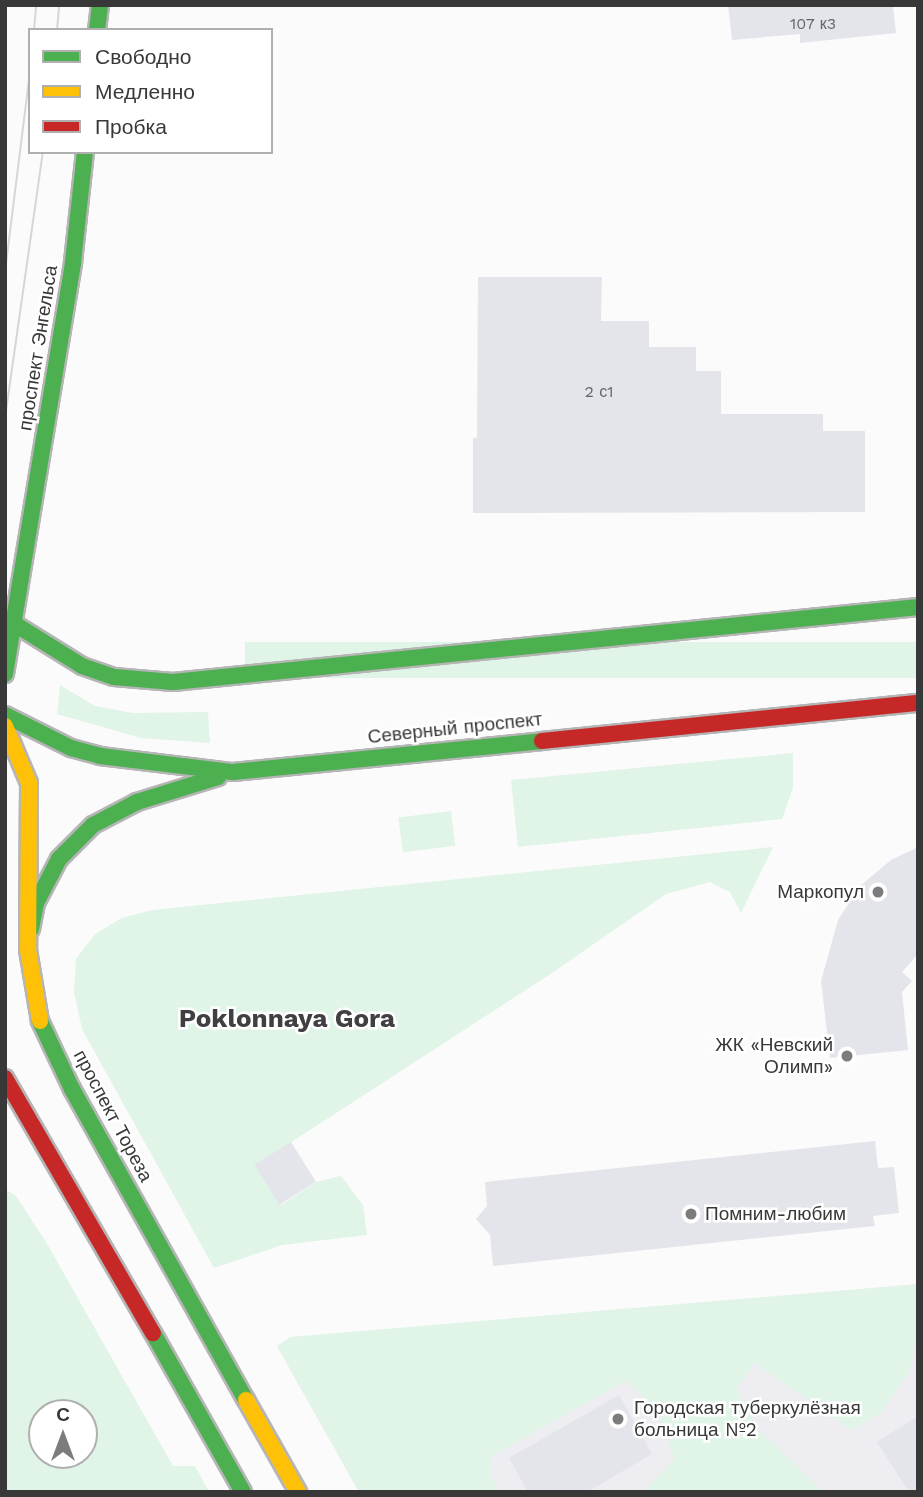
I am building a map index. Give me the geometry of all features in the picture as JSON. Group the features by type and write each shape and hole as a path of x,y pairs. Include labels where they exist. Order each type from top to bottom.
{"main road":[{"path":"97,28 100,5"},
{"name":"проспект Энгельса","path":"5,674 73,262 85,154"},
{"path":"13,623 82,666 114,677 173,682 918,607"},
{"name":"Северный проспект","path":"5,715 54,741 100,756 233,772 918,703"},
{"name":"проспект Тореза","path":"5,726 29,783 28,950 37,1015 72,1089 299,1492"},
{"path":"28,950 36,903 59,859 93,825 137,802 233,772"},
{"path":"5,1078 243,1492"},
{"path":"21,1136 46,1146"}],"shaded area":[{"name":"Городская туберкулёзная больница №2","path":"918,1284 918,1492 359,1492 277,1346"}],"green space":[{"path":"245,642 918,642 918,678 245,678"},
{"path":"60,685 95,706 133,713 208,712 210,743 141,738 57,714"},
{"path":"793,753 793,788 782,819 518,847 511,780"},
{"path":"451,811 455,846 403,852 398,817"},
{"path":"773,847 741,913 730,892 710,882 666,894 549,975 256,1165 281,1205 316,1182 341,1176 363,1205 367,1235 282,1245 214,1268 82,1029 74,992 76,959 95,934 122,918 152,910"},
{"path":"5,1189 16,1196 46,1242 173,1466 195,1466 209,1492 5,1492"},
{"name":"Городская туберкулёзная больница №2","path":"918,1284 918,1329 909,1372 881,1413 851,1430 755,1363 737,1389 757,1428 823,1492 643,1492 675,1458 652,1405 626,1381 492,1456 491,1476 500,1492 359,1492 277,1346 290,1337"}],"building":[{"path":"728,5 893,5 896,33 800,43 800,34 732,40"},
{"path":"478,277 602,277 601,321 649,321 649,347 696,347 696,371 721,371 721,414 823,414 823,431 865,431 865,512 473,513 473,438 477,438"},
{"path":"918,847 918,954 902,972 912,981 902,992 908,1050 830,1058 821,981 838,920 860,886 891,860"},
{"name":"ЖК «Невский Олимп»","path":"875,1141 878,1168 894,1167 899,1213 873,1216 875,1226 493,1266 490,1235 476,1219 487,1206 485,1182"},
{"path":"291,1142 316,1182 279,1205 255,1165"},
{"path":"619,1395 652,1454 587,1492 528,1492 509,1458"},
{"path":"918,1416 918,1492 909,1492 877,1442"}],"tram line":[{"path":"34,28 36,5"},
{"path":"57,28 59,5"},
{"path":"5,272 28,87"},
{"path":"5,418 43,154"}],"traffic: fast":[{"path":"97,28 100,5"},
{"path":"5,674 73,262 85,154"},
{"path":"13,623 82,666 114,677 173,682 918,607"},
{"path":"5,715 71,748 100,756 233,772 542,741"},
{"path":"31,929 36,903 59,859 93,825 137,802 218,777"},
{"path":"40,1021 72,1089 246,1400"},
{"path":"153,1333 243,1492"}],"traffic: slow":[{"path":"5,726 29,783 28,950 40,1021"},
{"path":"246,1400 298,1492"}],"traffic: jam":[{"path":"542,741 918,703"},
{"path":"5,1078 153,1333"}],"place":[{"name":"Маркопул","path":"878,892"},
{"name":"ЖК «Невский Олимп»","path":"847,1056"},
{"name":"Помним-любим","path":"691,1214"},
{"name":"Городская туберкулёзная больница №2","path":"618,1419"}],"district":[{"name":"Poklonnaya Gora","path":"287,1019"}]}
